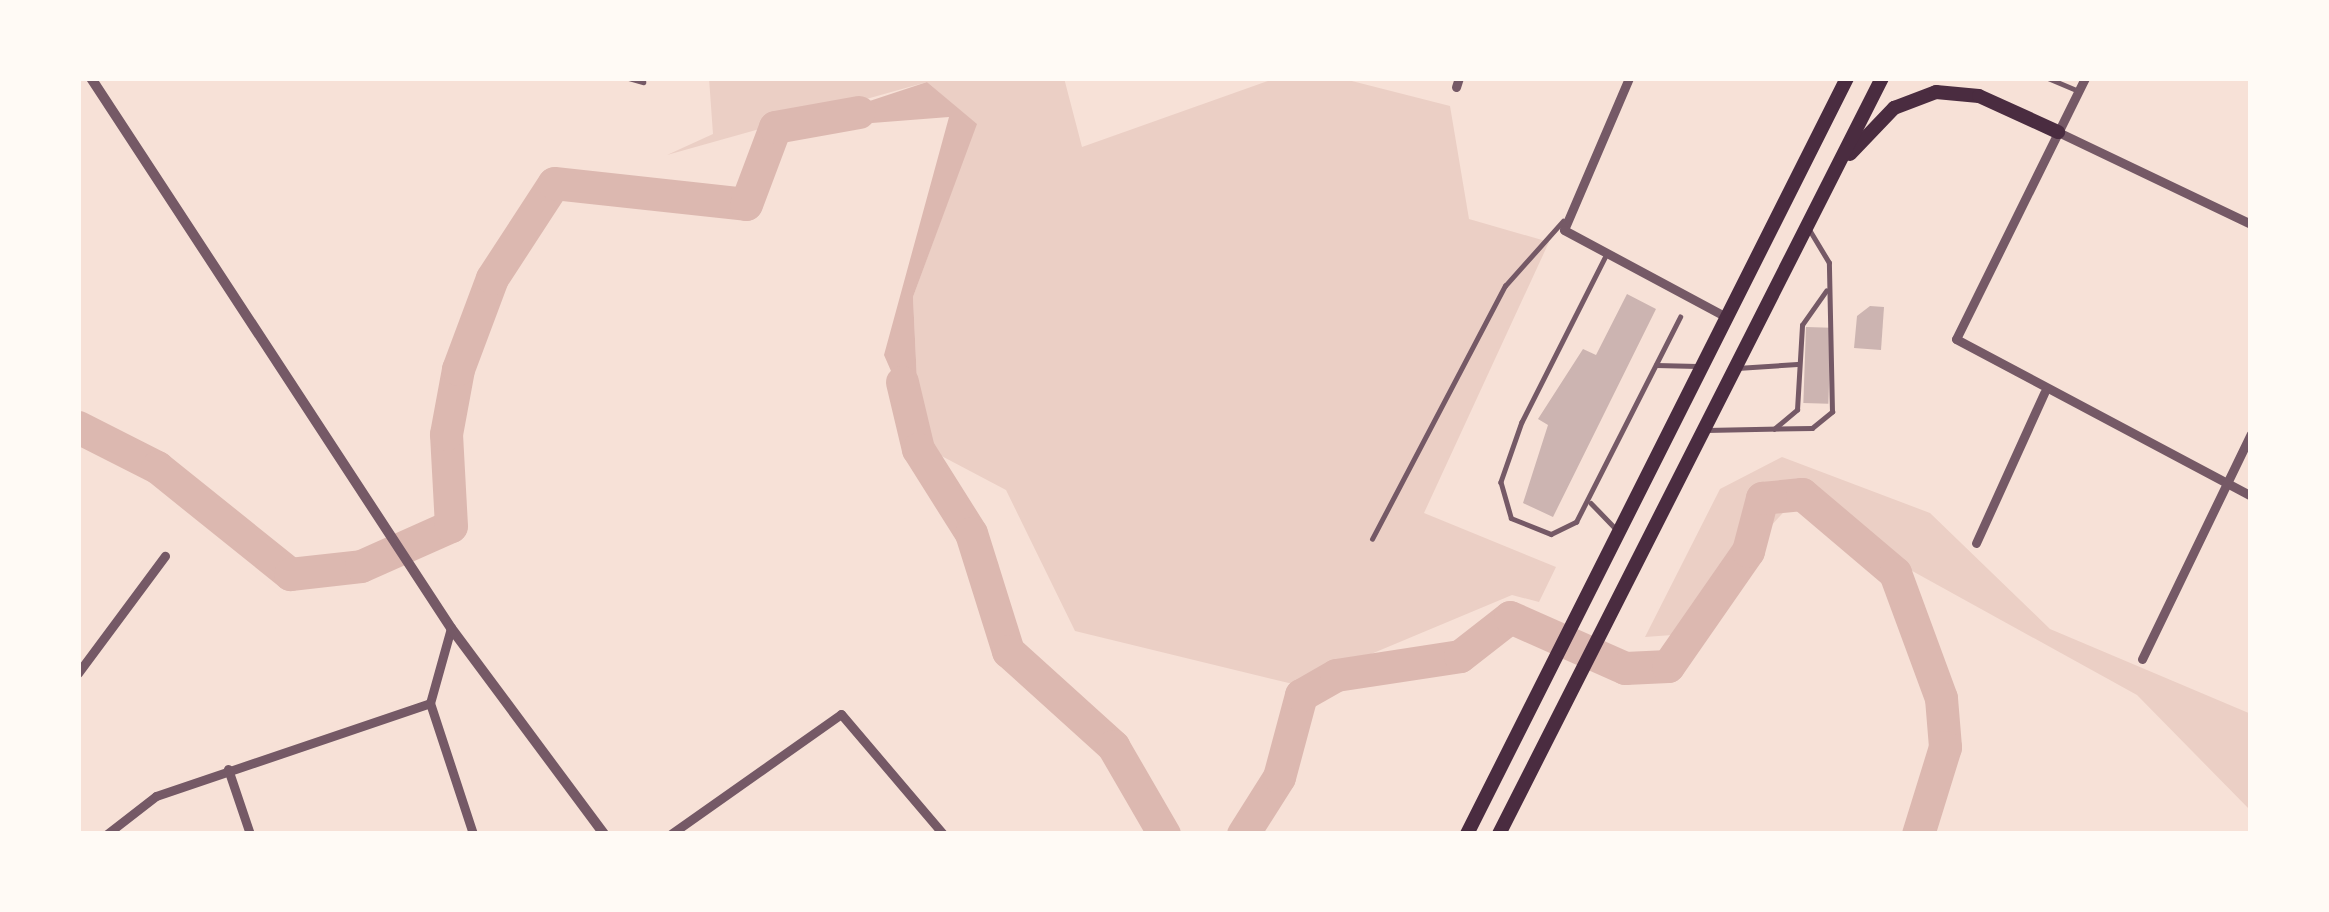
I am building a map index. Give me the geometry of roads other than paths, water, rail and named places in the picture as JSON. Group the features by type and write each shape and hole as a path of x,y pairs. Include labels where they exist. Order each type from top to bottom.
{"highway":[{"path":"1467,834 1566,653 1847,78"},
{"path":"1499,834 1588,668 1882,78"},
{"path":"1835,172 1883,118 1926,94 1979,97 2058,132"}],"street":[{"path":"91,78 451,628 604,834"},
{"path":"1629,78 1563,221 1568,236 1732,320"},
{"path":"2085,78 1956,339 2044,393 2251,496"},
{"path":"2058,132 2251,224"},
{"path":"1976,543 2044,393"},
{"path":"2141,659 2251,434"},
{"path":"78,673 165,556"},
{"path":"451,628 430,703 472,834"},
{"path":"107,834 156,796 430,703"},
{"path":"671,834 841,714 943,834"},
{"path":"228,770 250,834"}],"lane":[{"path":"629,78 643,82"},
{"path":"2048,78 2078,92"},
{"path":"1372,539 1505,286 1563,221"},
{"path":"1706,430 1812,428 1832,412 1829,263 1808,226"},
{"path":"1606,256 1501,482 1511,518 1538,532 1564,531 1589,502 1680,316"},
{"path":"1774,429 1797,410 1802,325 1826,291"},
{"path":"1737,368 1800,364"},
{"path":"1656,365 1709,365"},
{"path":"1589,502 1623,538"}],"waterway":[{"path":"78,427 157,467 290,574 361,566 451,526 446,434 458,369 492,278 554,183 746,204 775,127 859,112"},
{"path":"902,382 918,449 971,533 1008,651 1113,746 1164,834"},
{"path":"1243,834 1279,777 1301,695 1336,675 1460,656 1510,617 1625,668 1668,666 1748,551 1762,498 1802,494 1895,573 1941,698 1945,747 1918,834"}]}
